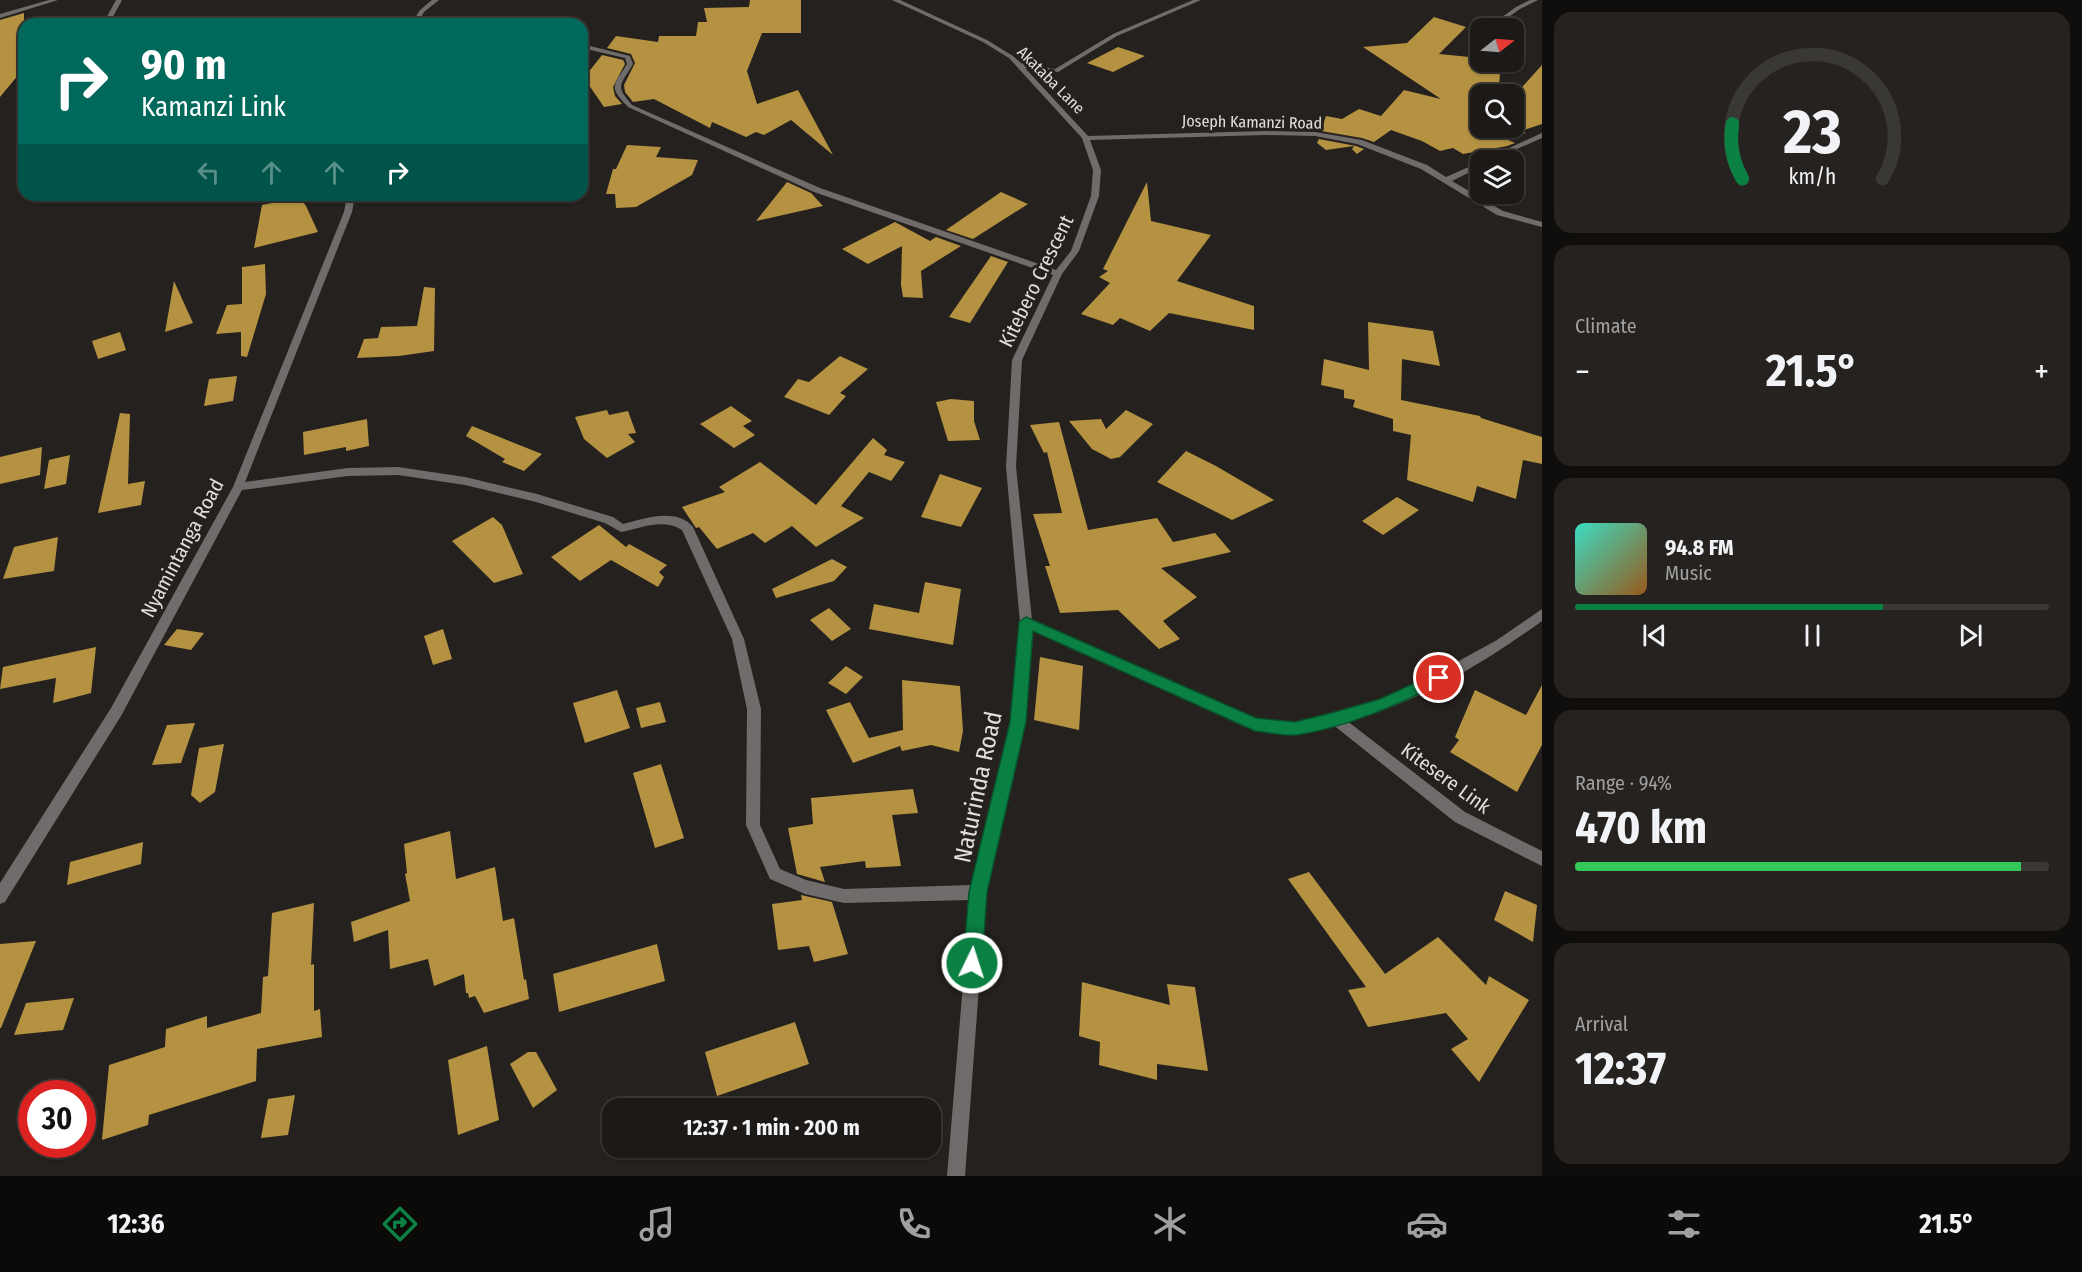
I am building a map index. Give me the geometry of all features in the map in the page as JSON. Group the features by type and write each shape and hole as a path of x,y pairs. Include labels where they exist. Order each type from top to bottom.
{"street":[{"path":"0,16 55,0"},
{"path":"109,18 119,0"},
{"path":"418,18 422,11 436,0"},
{"name":"Akataba Lane","path":"895,0 985,41 1011,57 1074,122 1086,138"},
{"path":"1019,64 1056,71 1115,35 1197,0"},
{"path":"1504,18 1535,0"},
{"path":"588,47 628,57 630,64 617,86 618,93 630,106 817,190 1058,274"},
{"name":"Joseph Kamanzi Road","path":"1086,138 1264,133 1315,134 1359,142 1424,167 1500,213 1542,225"},
{"path":"1509,150 1542,135"},
{"name":"Kitebero Crescent","path":"1026,622 1011,467 1017,360 1058,274 1076,251 1095,196 1097,170 1086,138"},
{"path":"1447,180 1470,169"},
{"name":"Nyamintanga Road","path":"0,897 116,712 238,487 348,212 350,201"},
{"path":"238,487 348,472 398,471 465,481 537,498 609,520 621,528 668,519 678,520 687,527 738,639 754,708 753,825 775,874 805,887 844,896 978,892"},
{"path":"1026,622 1255,724 1295,728 1383,705 1418,690 1501,644 1542,614"},
{"name":"Naturinda Road","path":"956,1176 978,892 1018,722 1026,622"},
{"name":"Kitesere Link","path":"1335,719 1460,817 1542,859"}],"building":[{"path":"750,0 801,0 801,33 762,33 747,71 757,104 798,90 833,155 791,120 764,135 756,132 746,137 712,122 710,128 654,99 633,102 625,92 624,85 635,63 631,54 607,48 616,36 658,42 659,36 696,36 698,22 707,22 704,8 749,7"},
{"path":"24,13 24,18 18,18 18,75 0,97 0,20"},
{"path":"1434,17 1466,27 1439,54 1470,57 1470,72 1498,72 1500,75 1499,84 1470,84 1470,138 1509,138 1506,139 1515,143 1485,150 1470,150 1470,153 1463,154 1453,148 1440,151 1422,141 1391,130 1374,142 1321,131 1326,116 1342,119 1359,109 1381,116 1404,90 1441,99 1363,47 1407,43"},
{"path":"1118,47 1145,56 1113,72 1087,63"},
{"path":"602,55 623,60 625,64 613,87 615,96 622,104 604,107 588,84 588,73"},
{"path":"1542,65 1542,124 1524,130 1524,85"},
{"path":"1319,139 1356,146 1364,149 1357,154 1352,149 1354,146 1326,150 1317,143"},
{"path":"627,145 661,147 656,157 698,160 692,175 636,207 616,208 615,194 606,194 613,169 616,169"},
{"path":"787,182 811,193 823,206 756,221"},
{"path":"1147,182 1151,221 1211,235 1177,281 1254,306 1254,330 1169,313 1150,331 1120,318 1113,325 1081,314 1110,283 1099,277 1108,271 1103,269"},
{"path":"1001,192 1028,204 973,239 946,230"},
{"path":"270,201 302,201 318,232 254,248 262,205 272,203"},
{"path":"895,222 930,241 936,237 961,246 921,271 923,298 903,297 902,246 868,264 842,249"},
{"path":"991,256 1008,262 970,323 949,317"},
{"path":"265,264 266,294 247,357 241,356 241,332 216,334 227,305 242,304 242,267"},
{"path":"174,281 193,323 165,332"},
{"path":"424,287 435,288 434,351 399,356 357,358 364,339 378,338 381,327 417,326"},
{"path":"1368,322 1433,331 1440,366 1402,359 1401,400 1480,416 1542,437 1542,464 1523,460 1516,499 1477,486 1473,502 1407,480 1411,435 1393,431 1393,419 1353,407 1355,400 1344,398 1344,390 1321,385 1324,359 1369,370"},
{"path":"120,332 126,350 98,359 92,341"},
{"path":"840,356 868,369 840,393 846,396 829,415 784,397 798,379 809,382"},
{"path":"237,376 233,401 204,406 209,379"},
{"path":"951,399 974,401 974,421 980,440 948,441 936,402"},
{"path":"731,406 752,421 743,426 755,435 734,448 700,424"},
{"path":"607,410 609,415 628,411 636,433 628,434 635,442 607,458 584,439 575,417"},
{"path":"1126,410 1153,424 1120,457 1111,459 1092,449 1069,421 1101,419 1106,429"},
{"path":"120,413 130,414 128,484 145,481 141,505 98,513"},
{"path":"367,419 369,446 346,451 346,447 304,455 303,432"},
{"path":"1059,422 1088,530 1157,518 1173,542 1215,533 1231,552 1161,568 1197,597 1163,621 1180,639 1159,649 1118,610 1060,613 1045,566 1050,566 1033,514 1062,513 1047,452 1044,453 1030,425"},
{"path":"472,426 542,454 524,471 502,462 505,459 466,436"},
{"path":"873,438 887,450 884,455 905,462 891,481 869,472 841,506 864,518 816,547 792,526 765,543 753,533 717,549 699,527 696,528 682,507 725,492 719,487 760,462 816,505"},
{"path":"42,447 40,475 0,484 0,457"},
{"path":"1186,451 1274,500 1232,520 1157,482"},
{"path":"70,455 66,484 44,489 49,460"},
{"path":"940,474 982,488 961,527 921,517"},
{"path":"1397,497 1419,510 1383,535 1362,521"},
{"path":"493,517 502,525 523,574 494,583 452,541"},
{"path":"599,525 626,547 629,544 667,565 659,572 664,577 658,587 611,560 580,581 551,557"},
{"path":"58,537 54,571 3,579 14,547"},
{"path":"832,559 847,567 834,581 776,598 772,589"},
{"path":"925,582 961,589 953,645 869,629 874,604 919,613"},
{"path":"829,608 851,629 832,641 810,620"},
{"path":"177,629 204,633 191,650 164,645"},
{"path":"443,629 452,659 433,665 424,636"},
{"path":"96,647 91,693 53,703 56,678 0,689 3,667"},
{"path":"1040,657 1083,666 1079,730 1034,720"},
{"path":"846,666 863,677 846,694 828,683"},
{"path":"902,680 960,686 963,731 959,752 931,745 902,751 900,746 853,763 826,710 850,702 869,738 903,730"},
{"path":"1542,685 1542,745 1517,792 1450,752 1459,740 1455,737 1475,690 1526,715"},
{"path":"617,690 630,728 585,743 573,703"},
{"path":"660,702 666,722 641,728 636,708"},
{"path":"195,723 181,763 152,765 167,725"},
{"path":"224,744 215,792 200,803 191,795 199,748"},
{"path":"661,764 684,838 655,848 633,773"},
{"path":"913,789 918,813 892,815 901,866 866,868 865,861 820,867 825,882 797,874 788,828 813,824 811,798"},
{"path":"450,831 456,879 495,867 503,921 514,918 529,999 484,1013 475,996 469,998 466,993 464,974 434,986 428,959 390,969 388,930 354,942 351,922 410,901 405,874 407,873 404,844"},
{"path":"143,842 141,864 67,885 70,862"},
{"path":"1309,872 1385,974 1438,937 1486,985 1489,976 1529,1000 1479,1082 1451,1049 1468,1039 1446,1013 1368,1027 1348,990 1366,987 1288,879"},
{"path":"1505,891 1537,905 1533,942 1494,920"},
{"path":"801,895 832,902 848,954 814,962 809,946 778,950 772,904 802,900"},
{"path":"314,903 311,965 314,964 314,1011 320,1009 322,1037 257,1049 256,1081 149,1115 148,1125 102,1140 109,1065 165,1047 166,1029 207,1016 207,1028 261,1013 263,977 268,976 272,913"},
{"path":"36,941 1,1028 0,1028 0,944"},
{"path":"657,944 665,981 559,1012 553,974"},
{"path":"1082,982 1170,1005 1167,984 1195,987 1208,1071 1157,1064 1157,1080 1099,1065 1100,1042 1079,1036"},
{"path":"74,998 63,1030 14,1035 26,1003"},
{"path":"795,1022 809,1064 717,1096 705,1052"},
{"path":"487,1046 499,1120 458,1135 448,1060"},
{"path":"528,1052 536,1052 557,1090 533,1108 510,1064"},
{"path":"295,1095 288,1135 261,1138 268,1099"}],"route":[{"path":"972,963 978,892 1018,722 1026,622 1255,724 1295,728 1335,719 1383,705 1439,678"}]}
